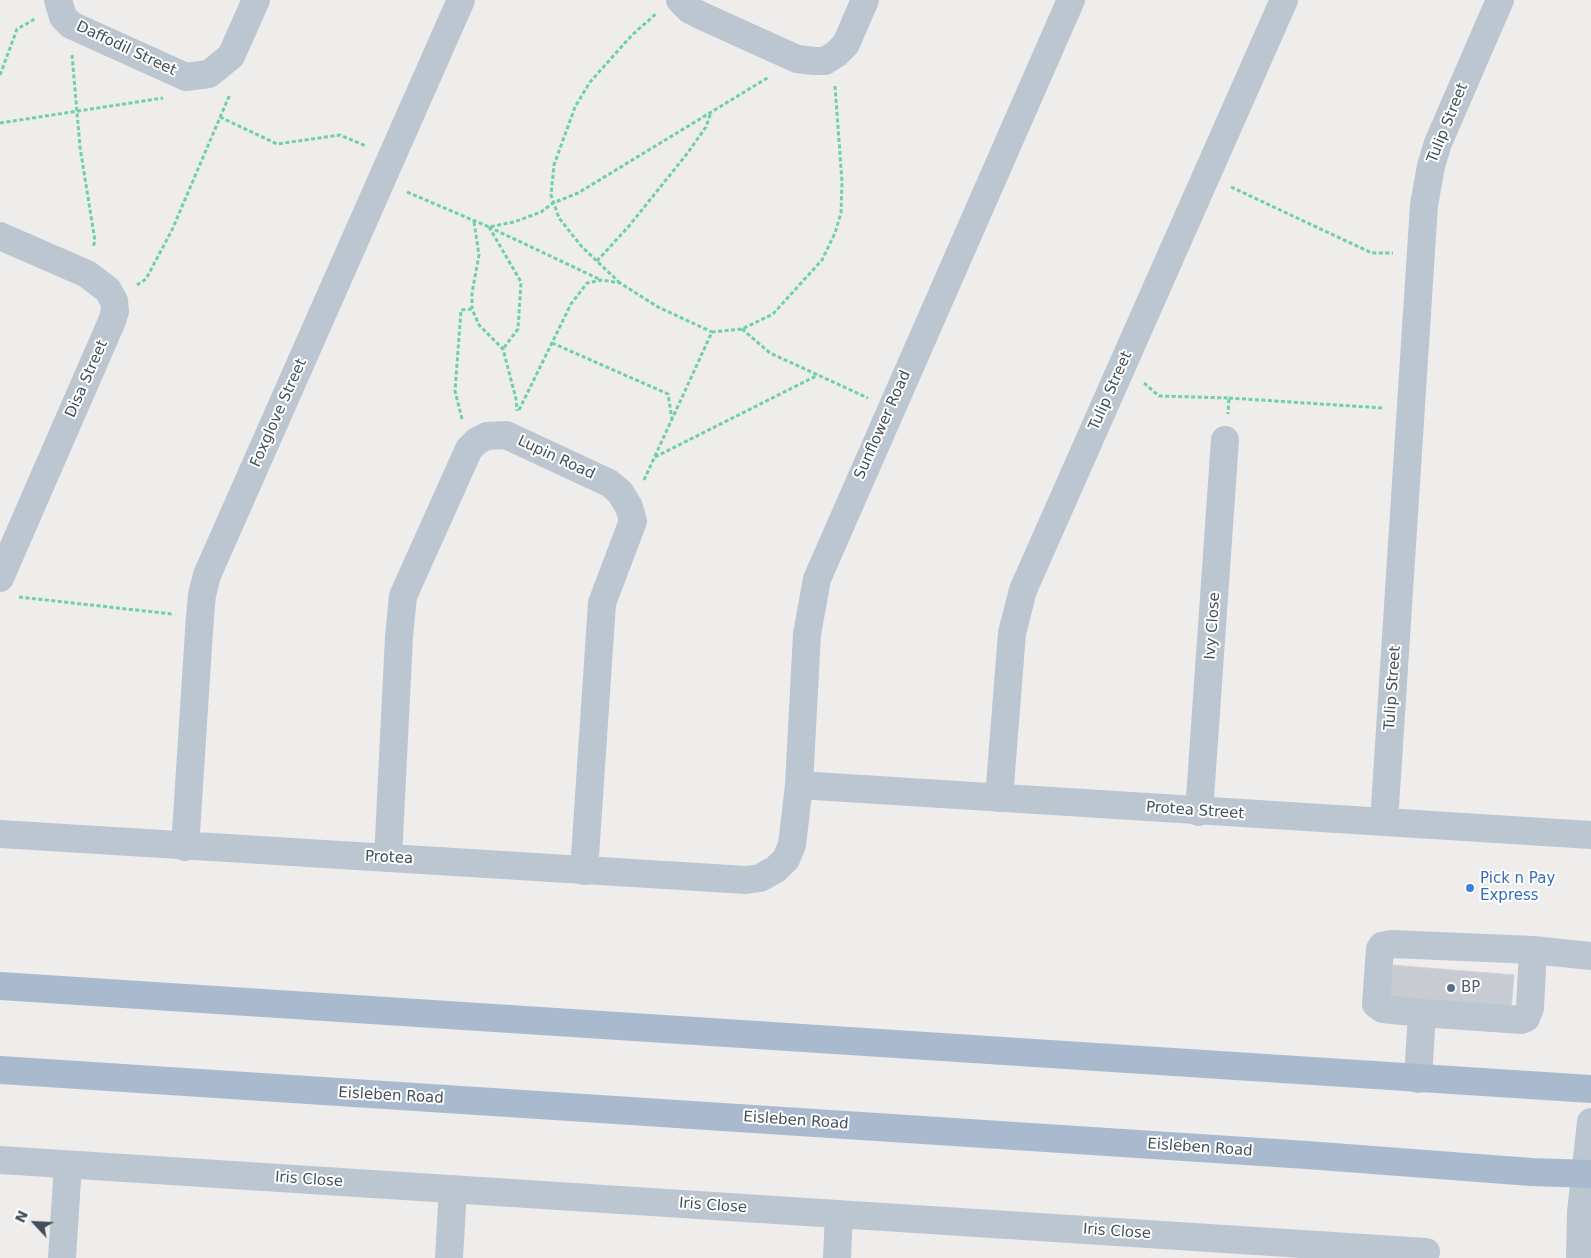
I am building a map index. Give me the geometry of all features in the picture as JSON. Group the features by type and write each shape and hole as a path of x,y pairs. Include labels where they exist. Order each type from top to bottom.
{"main road":[{"path":"0,986 826,1040 1068,1053 1418,1079 1591,1089"},
{"name":"Eisleben Road","path":"0,1070 1307,1155 1531,1172 1588,1174"}],"street":[{"name":"Daffodil Street","path":"58,2 63,17 85,33 186,77 208,74 231,56 256,0"},
{"name":"Foxglove Street","path":"185,847 200,616 202,595 208,575 461,0"},
{"path":"669,6 690,10 798,59 825,61 846,44 865,0"},
{"name":"Sunflower Road","path":"776,869 786,859 792,845 799,785 801,719 810,604 825,559 1071,0"},
{"name":"Tulip Street","path":"999,798 1015,612 1023,590 1284,0"},
{"name":"Tulip Street","path":"1384,822 1424,205 1431,166 1438,143 1500,0"},
{"path":"0,236 87,274 102,285 114,301"},
{"name":"Disa Street","path":"9,588 112,321 114,301"},
{"name":"Lupin Road","path":"469,449 477,441 487,436 506,435 609,483 620,492"},
{"name":"Ivy Close","path":"1199,812 1225,440"},
{"path":"388,858 398,647 403,596 469,449"},
{"path":"584,871 602,603 633,521 629,507 620,492"},
{"name":"Protea Street","path":"799,785 1199,812 1591,835"},
{"name":"Protea","path":"0,834 185,847 746,880 760,878 776,869"},
{"path":"1534,950 1530,1008 1526,1018 1521,1020 1383,1009 1376,1004 1380,949 1382,946 1391,944 1534,950 1591,956"},
{"path":"1418,1079 1422,1013"},
{"path":"1580,1258 1581,1212 1588,1174 1591,1122"},
{"name":"Iris Close","path":"0,1160 840,1214 1222,1248 1426,1252"},
{"path":"62,1258 68,1165"},
{"path":"449,1258 453,1189"},
{"path":"837,1258 840,1214"}],"path":[{"path":"0,75 18,29 58,2"},
{"path":"669,6 608,61 590,82 575,107 554,165 551,195 558,218 620,283 658,307 712,332 742,329 773,314 822,260 835,233 841,213 840,146 834,75 825,61"},
{"path":"85,33 72,55 80,147 94,241 87,274"},
{"path":"114,301 146,279 172,230 234,86 231,56"},
{"path":"489,227 514,222 541,212 553,203 578,193 798,59"},
{"path":"0,123 171,96 186,77"},
{"path":"597,261 629,226 686,155 706,127 711,112"},
{"path":"220,117 277,144 340,135 387,168 474,221 602,280 620,283"},
{"path":"1207,174 1248,196 1372,252 1421,254"},
{"path":"474,221 479,255 472,293 472,309 479,326 503,349 516,399 517,414 571,304 587,283 602,280"},
{"path":"489,227 521,282 518,329 503,349"},
{"path":"469,449 455,391 461,310 472,309"},
{"path":"742,329 770,353 891,407"},
{"path":"620,492 643,482 712,332"},
{"path":"552,343 668,394 672,420"},
{"path":"1122,366 1159,396 1230,398 1356,407 1411,408"},
{"path":"654,457 818,375"},
{"path":"1225,440 1230,398"},
{"path":"9,588 200,616"}],"building":[{"path":"1391,965 1514,975 1511,1010 1388,1000"}],"place":[{"name":"Pick n Pay Express","path":"1470,888"},
{"name":"BP","path":"1451,988"}]}
